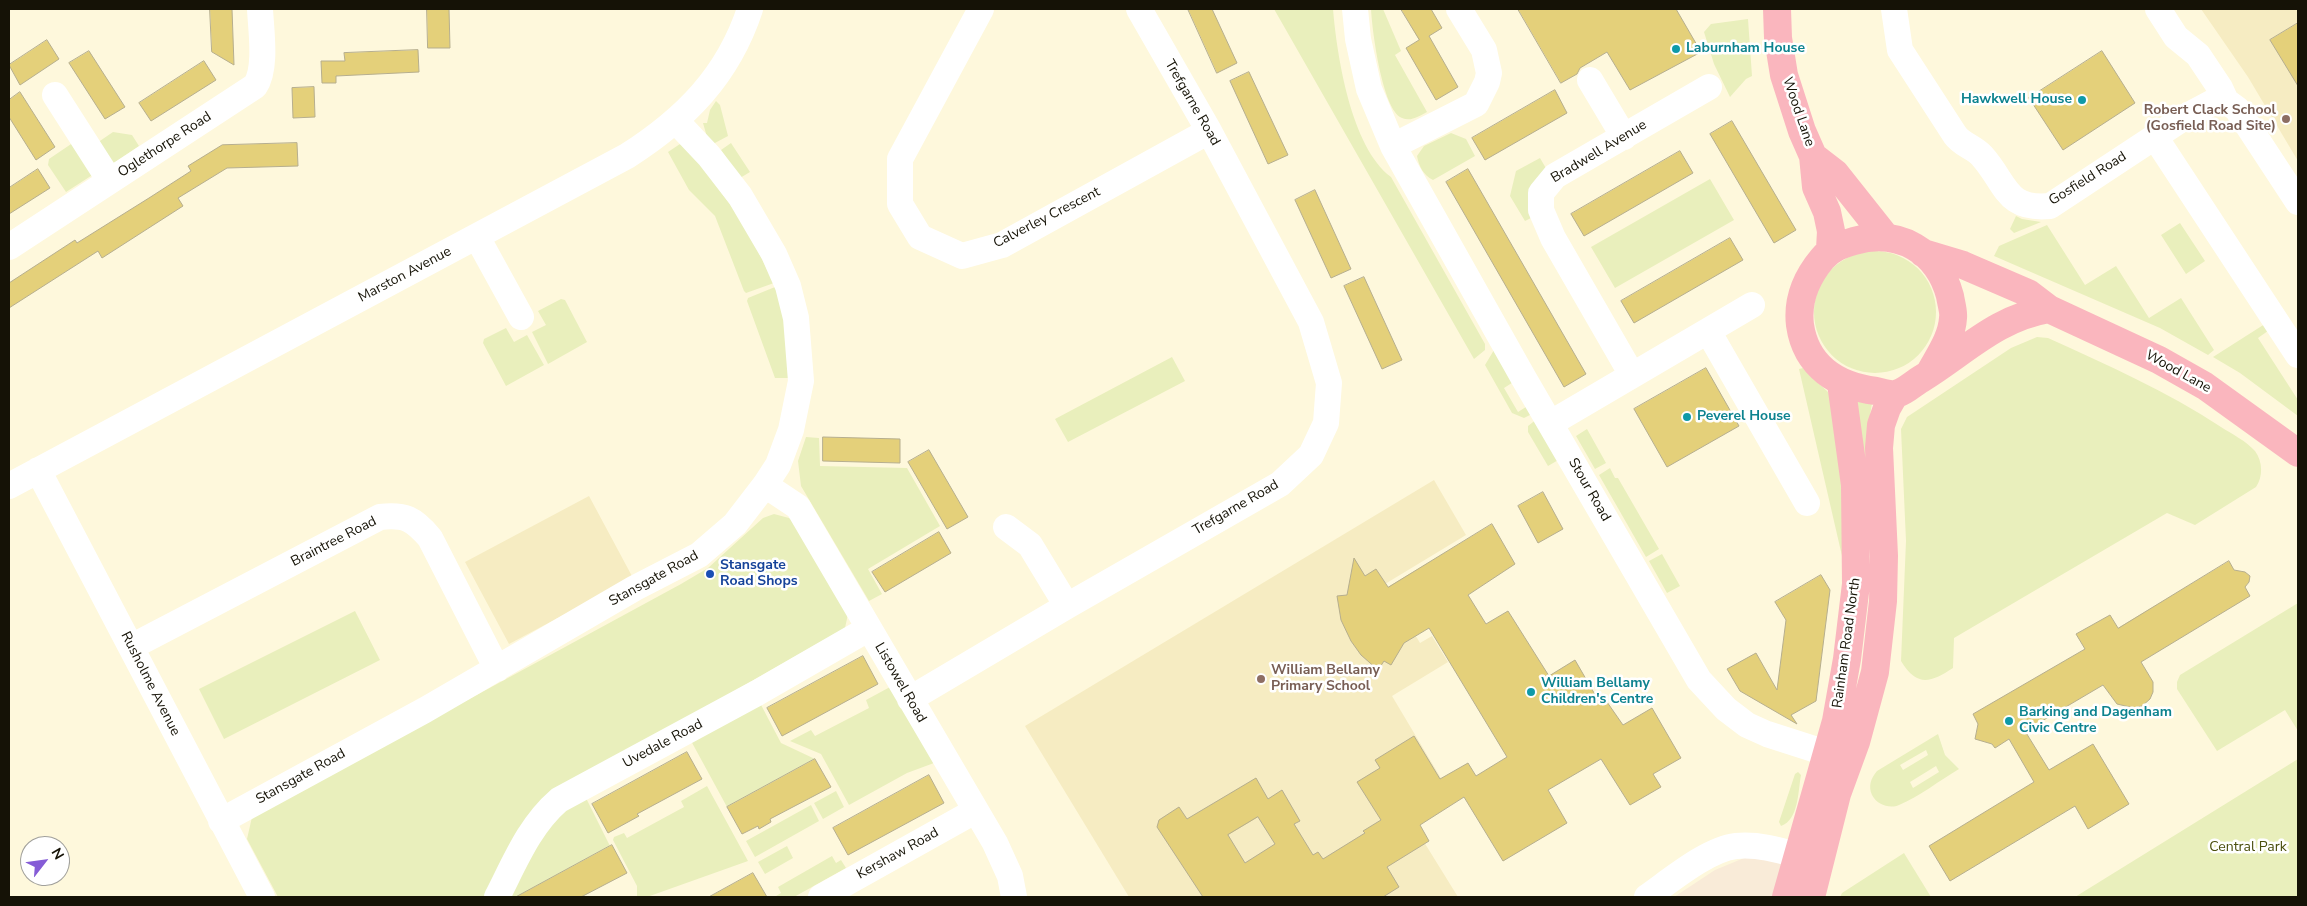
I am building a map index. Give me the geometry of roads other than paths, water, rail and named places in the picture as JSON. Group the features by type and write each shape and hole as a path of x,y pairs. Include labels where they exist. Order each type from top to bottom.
{"main road":[{"name":"Wood Lane","path":"1777,9 1778,38 1784,75 1802,131 1814,156 1816,187 1827,212 1831,231 1830,249"},
{"name":"Wood Lane","path":"1814,156 1835,173 1885,236"},
{"path":"1929,374 1949,336 1953,318 1946,282 1935,265 1924,253 1905,242 1885,236 1864,238 1830,249 1806,282 1800,307 1800,326 1812,357 1822,369 1841,383 1857,388 1895,394 1929,374 1997,326 2033,312 2049,309"},
{"name":"Wood Lane","path":"1924,253 1963,265 2028,293 2049,309 2159,360 2205,386 2298,453"},
{"name":"Rainham Road North","path":"1838,756 1836,721 1847,659 1858,571 1855,485 1841,383"},
{"name":"Rainham Road North","path":"1786,897 1808,858 1838,756 1875,672 1883,600 1884,556 1879,448 1881,425 1887,408 1895,394"},
{"name":"Rainham Road North","path":"1808,858 1811,897"}],"street":[{"name":"Oglethorpe Road","path":"9,247 255,86 260,78 262,68 260,9"},
{"name":"Marston Avenue","path":"9,486 627,156 676,121 703,95 725,63 744,27 750,9"},
{"name":"Calverley Crescent","path":"980,9 900,159 900,204 920,238 962,256 1002,245 1209,131"},
{"name":"Trefgarne Road","path":"910,699 1067,606 1280,484 1311,455 1326,423 1330,383 1311,322 1209,131 1139,9"},
{"name":"Stour Road","path":"1355,9 1358,39 1368,89 1393,146 1523,377 1699,680 1726,709 1747,725 1767,734 1838,756"},
{"name":"Gosfield Road","path":"1894,9 1900,50 1955,135 1959,141 1981,155 2008,194 2023,205 2050,206 2185,117 2215,102 2226,101"},
{"path":"2158,9 2176,37 2198,55 2220,88 2226,101 2237,108 2298,202"},
{"path":"1393,146 1476,104 1489,73 1484,50 1465,19"},
{"path":"1590,80 1624,137"},
{"name":"Bradwell Avenue","path":"1632,374 1554,238 1541,210 1541,193 1554,176 1708,87"},
{"path":"54,95 110,181"},
{"name":"Stansgate Road","path":"221,821 497,669 635,588 699,555 735,524 766,485 778,464 791,430 801,381 796,318 788,286 774,254 740,196 709,156 676,121"},
{"path":"2155,137 2298,355"},
{"path":"477,237 521,318"},
{"path":"1551,423 1752,305"},
{"path":"1708,331 1807,503"},
{"name":"Rusholme Avenue","path":"38,470 262,897"},
{"name":"Listowel Road","path":"766,485 798,507 995,843 1010,876 1014,897"},
{"name":"Braintree Road","path":"131,647 380,517 399,515 418,523 430,538 497,669"},
{"path":"1006,527 1030,544 1067,606"},
{"name":"Uvedale Road","path":"497,897 531,830 543,814 559,800 757,693 868,629"},
{"name":"Kershaw Road","path":"821,897 976,811"},
{"path":"1647,897 1711,854 1729,847 1758,847 1808,858"}],"place":[{"name":"Laburnham House","path":"1676,49"},
{"name":"Hawkwell House","path":"2082,100"},
{"name":"Robert Clack School (Gosfield Road Site)","path":"2286,119"},
{"name":"Peverel House","path":"1687,417"},
{"name":"Stansgate Road Shops","path":"710,574"},
{"name":"William Bellamy Primary School","path":"1261,679"},
{"name":"William Bellamy Children's Centre","path":"1531,692"},
{"name":"Barking and Dagenham Civic Centre","path":"2009,721"}],"park label":[{"name":"Central Park","path":"2248,848"}]}
